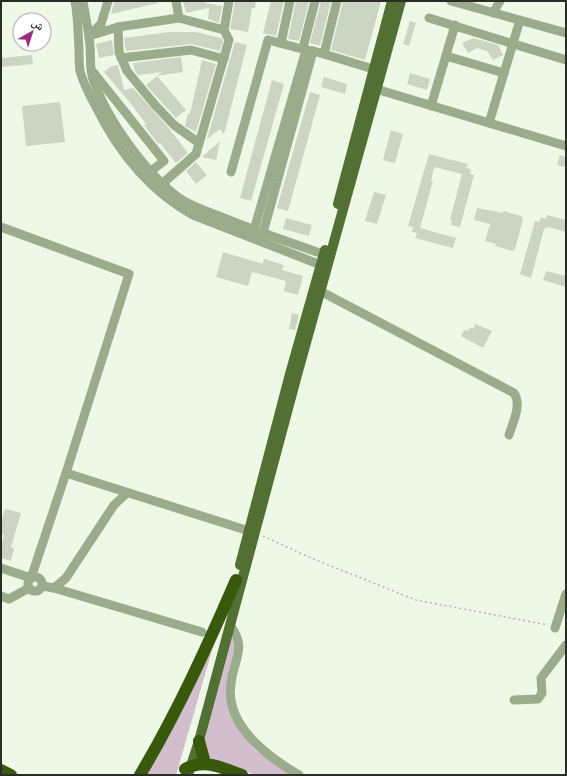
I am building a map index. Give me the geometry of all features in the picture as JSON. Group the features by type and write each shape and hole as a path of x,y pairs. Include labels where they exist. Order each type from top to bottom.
{"highway":[{"path":"140,775 174,714 211,638 236,580"},
{"path":"199,741 205,763"},
{"path":"187,771 205,763 242,775"},
{"path":"1,770 11,775"}],"main road":[{"path":"327,256 373,69 392,1"},
{"path":"187,771 199,741 230,625 252,532 317,290 401,1"},
{"path":"187,771 236,580 252,532"}],"street":[{"path":"75,1 80,71 88,93 116,143 146,180 177,206 193,215 324,266"},
{"path":"83,1 89,36 93,81 110,116 127,142 151,171 180,198 198,208 258,232 327,256"},
{"path":"89,36 101,24 108,1"},
{"path":"176,1 179,18"},
{"path":"163,183 196,154 229,40 224,30 230,1"},
{"path":"281,43 290,1"},
{"path":"258,232 307,50 314,1"},
{"path":"324,54 337,1"},
{"path":"451,1 566,33"},
{"path":"493,13 500,1"},
{"path":"89,36 118,27 179,18 224,30"},
{"path":"429,18 566,60"},
{"path":"489,123 520,20"},
{"path":"431,106 455,25"},
{"path":"118,27 118,52 127,71 155,105 174,124 200,143"},
{"path":"230,172 268,40 324,54 373,69"},
{"path":"121,58 191,50 224,59"},
{"path":"446,56 504,73"},
{"path":"91,69 164,161 151,171"},
{"path":"376,89 566,146"},
{"path":"1,227 129,274 66,473 31,578 27,584 28,588"},
{"path":"317,290 514,393 518,398 518,404 509,435"},
{"path":"66,473 252,532"},
{"path":"54,588 66,578 114,505 127,493"},
{"path":"1,568 31,578 38,577 42,586"},
{"path":"42,586 54,588 202,632"},
{"path":"28,588 35,592 40,590 42,586"},
{"path":"1,596 9,599 28,588"},
{"path":"555,628 566,594"},
{"path":"230,625 239,642 238,656 231,682 230,698 235,714 250,737 261,748 272,758 299,775"},
{"path":"514,700 538,699 542,693 541,678 566,645"}],"path":[{"path":"252,532 311,558 416,600 555,628"}],"shaded area":[{"path":"233,637 236,644 227,687 238,728 255,750 293,775 256,775 219,763 210,758 206,752 204,743 230,640"},
{"path":"213,647 176,775 145,775"}],"building":[{"path":"157,1 158,3 111,14 114,2"},
{"path":"183,1 204,1 205,3 222,6 219,23 208,19 209,8 186,13"},
{"path":"235,1 256,1 255,8 252,8 248,32 230,29"},
{"path":"271,1 284,1 276,36 263,33"},
{"path":"296,1 309,1 299,41 288,39"},
{"path":"321,1 331,1 320,46 310,43"},
{"path":"343,1 381,1 365,60 331,50"},
{"path":"410,21 416,23 409,46 403,44"},
{"path":"169,32 196,32 221,38 223,41 220,51 191,44 126,51 124,38"},
{"path":"473,38 498,45 503,55 493,60 487,51 477,48 468,53 462,43"},
{"path":"112,40 114,55 99,58 96,44"},
{"path":"235,42 247,45 224,134 220,129 207,139"},
{"path":"32,55 33,64 1,67 1,58"},
{"path":"181,57 183,72 157,76 162,72 138,75 135,71 133,63"},
{"path":"202,60 216,64 196,132 185,126 188,113 190,114"},
{"path":"118,65 124,90 133,88 167,126 188,153 176,163 160,143 158,144 132,105 104,72 112,66"},
{"path":"410,73 430,79 427,90 407,84"},
{"path":"157,76 186,110 176,118 146,85"},
{"path":"324,77 347,84 345,94 321,87"},
{"path":"272,80 284,84 251,201 240,198"},
{"path":"310,92 320,95 288,211 277,208"},
{"path":"60,102 65,142 26,146 22,106"},
{"path":"391,130 403,134 395,163 383,160"},
{"path":"220,141 216,160 202,157"},
{"path":"429,154 468,164 466,168 471,169 470,174 474,175 460,227 451,225 452,220 450,220 462,174 434,167 431,181 433,181 420,228 456,238 453,248 415,238 417,233 412,232 413,227 408,226"},
{"path":"560,155 566,157 566,167 557,165"},
{"path":"196,162 207,175 196,184 186,171"},
{"path":"374,192 386,195 377,224 365,221"},
{"path":"477,208 503,213 503,211 521,216 523,219 515,249 513,251 495,246 496,244 485,241 490,224 474,220"},
{"path":"547,215 566,220 566,232 549,227 544,229 531,278 520,274 535,221 539,222 541,217 546,219"},
{"path":"286,218 312,225 309,236 283,229"},
{"path":"223,252 263,264 264,259 284,265 282,270 303,276 298,295 284,291 286,281 252,272 248,286 216,277"},
{"path":"546,271 566,276 566,287 543,280"},
{"path":"292,313 299,315 295,330 289,329"},
{"path":"475,324 492,331 483,348 461,336 464,330 468,331 470,327 473,329"},
{"path":"5,509 21,513 11,547 14,548 11,561 1,558 1,546 4,535 1,534 1,522"}]}
